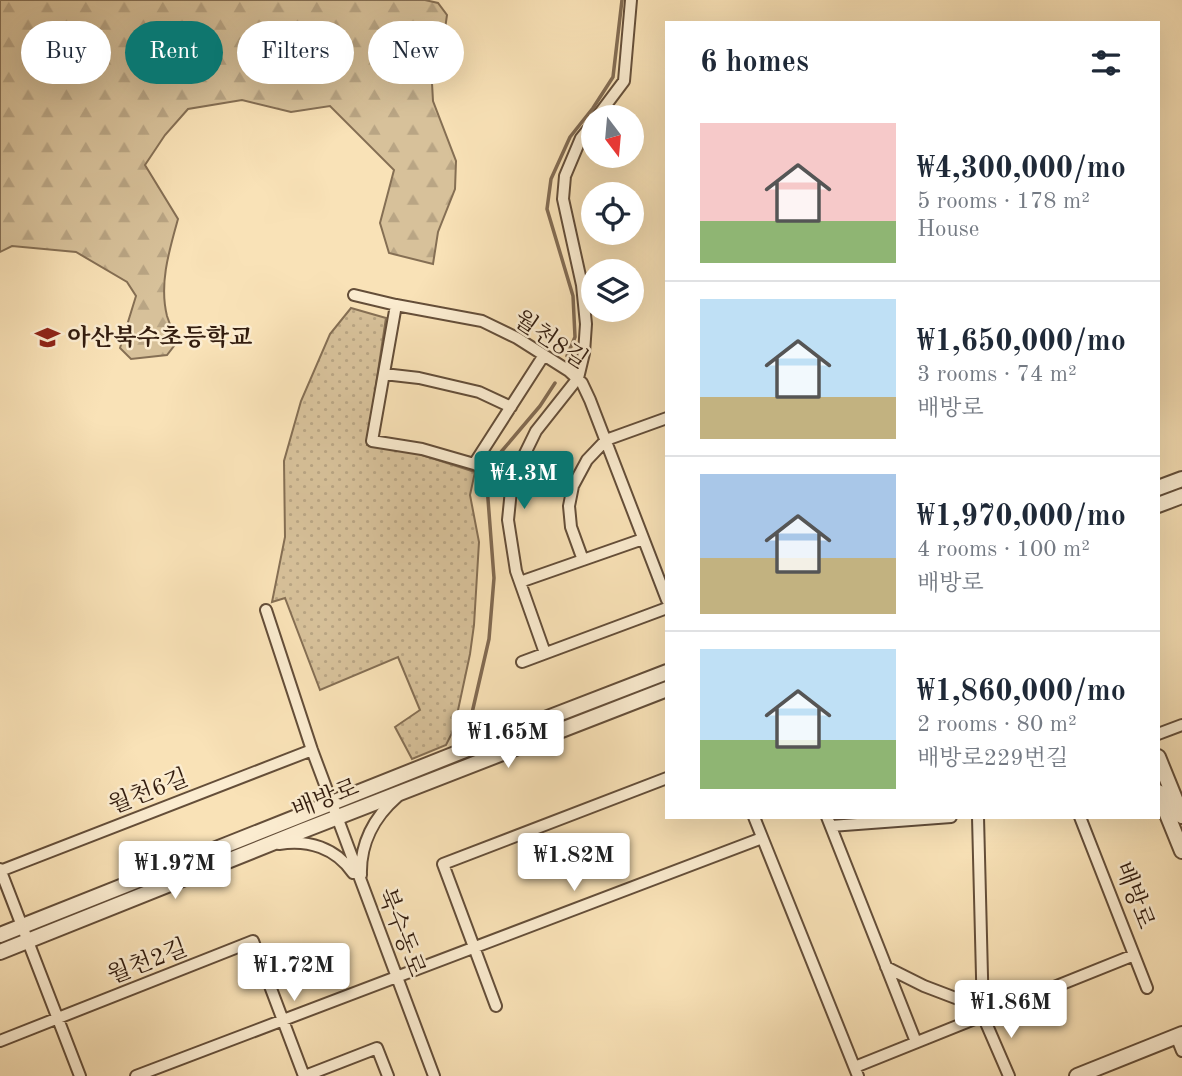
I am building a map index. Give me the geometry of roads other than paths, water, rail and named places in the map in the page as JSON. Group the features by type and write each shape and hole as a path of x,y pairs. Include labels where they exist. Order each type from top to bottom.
{"street":[{"path":"606,105 624,81 631,0"},
{"path":"545,653 516,571 508,520 512,480 536,431 578,378 584,353 586,324 582,285 564,199 565,176 581,138"},
{"name":"월천8길","path":"354,295 482,321 517,338 578,378 590,400 665,595"},
{"path":"396,305 372,441 422,449 474,464 512,480"},
{"path":"474,464 544,355"},
{"path":"384,374 478,392 511,407"},
{"path":"583,560 571,527 569,506 573,486 587,460 606,440 665,419"},
{"path":"1160,487 1182,480"},
{"path":"1160,504 1182,496"},
{"path":"520,582 643,539"},
{"path":"522,662 665,609"},
{"name":"북수동로","path":"266,610 312,750 434,1076"},
{"name":"배방로","path":"0,952 265,846 475,746 665,673"},
{"name":"배방로","path":"0,935 334,811 403,792 665,690"},
{"path":"1160,733 1182,725"},
{"name":"월천6길","path":"0,871 312,750"},
{"path":"1160,762 1182,816"},
{"path":"496,1006 443,864 665,779"},
{"path":"362,885 361,864 365,843 373,824 386,807 403,792"},
{"path":"1160,797 1182,851"},
{"path":"755,819 857,1072 916,1042 1134,955"},
{"path":"908,819 829,822 916,1042"},
{"path":"978,819 983,1016 1009,1076"},
{"name":"배방로","path":"1081,819 1147,988"},
{"path":"136,1076 762,838"},
{"path":"265,846 291,842 313,844 331,851 347,864 362,885"},
{"path":"0,871 80,1076"},
{"name":"월천2길","path":"0,1041 253,942 304,1076"},
{"path":"886,967 966,1003 983,1016"},
{"path":"1077,1076 1096,1072 1179,1035 1182,1051"},
{"path":"304,1076 377,1048 388,1076"}],"waterway":[{"path":"567,356 575,337 573,296 547,209 551,179 570,137 613,77 622,0"},
{"path":"497,461 501,452 540,406 555,383"},
{"path":"469,726 489,639 494,578 487,486"}],"place":[{"name":"아산북수초등학교","path":"47,337"}]}
